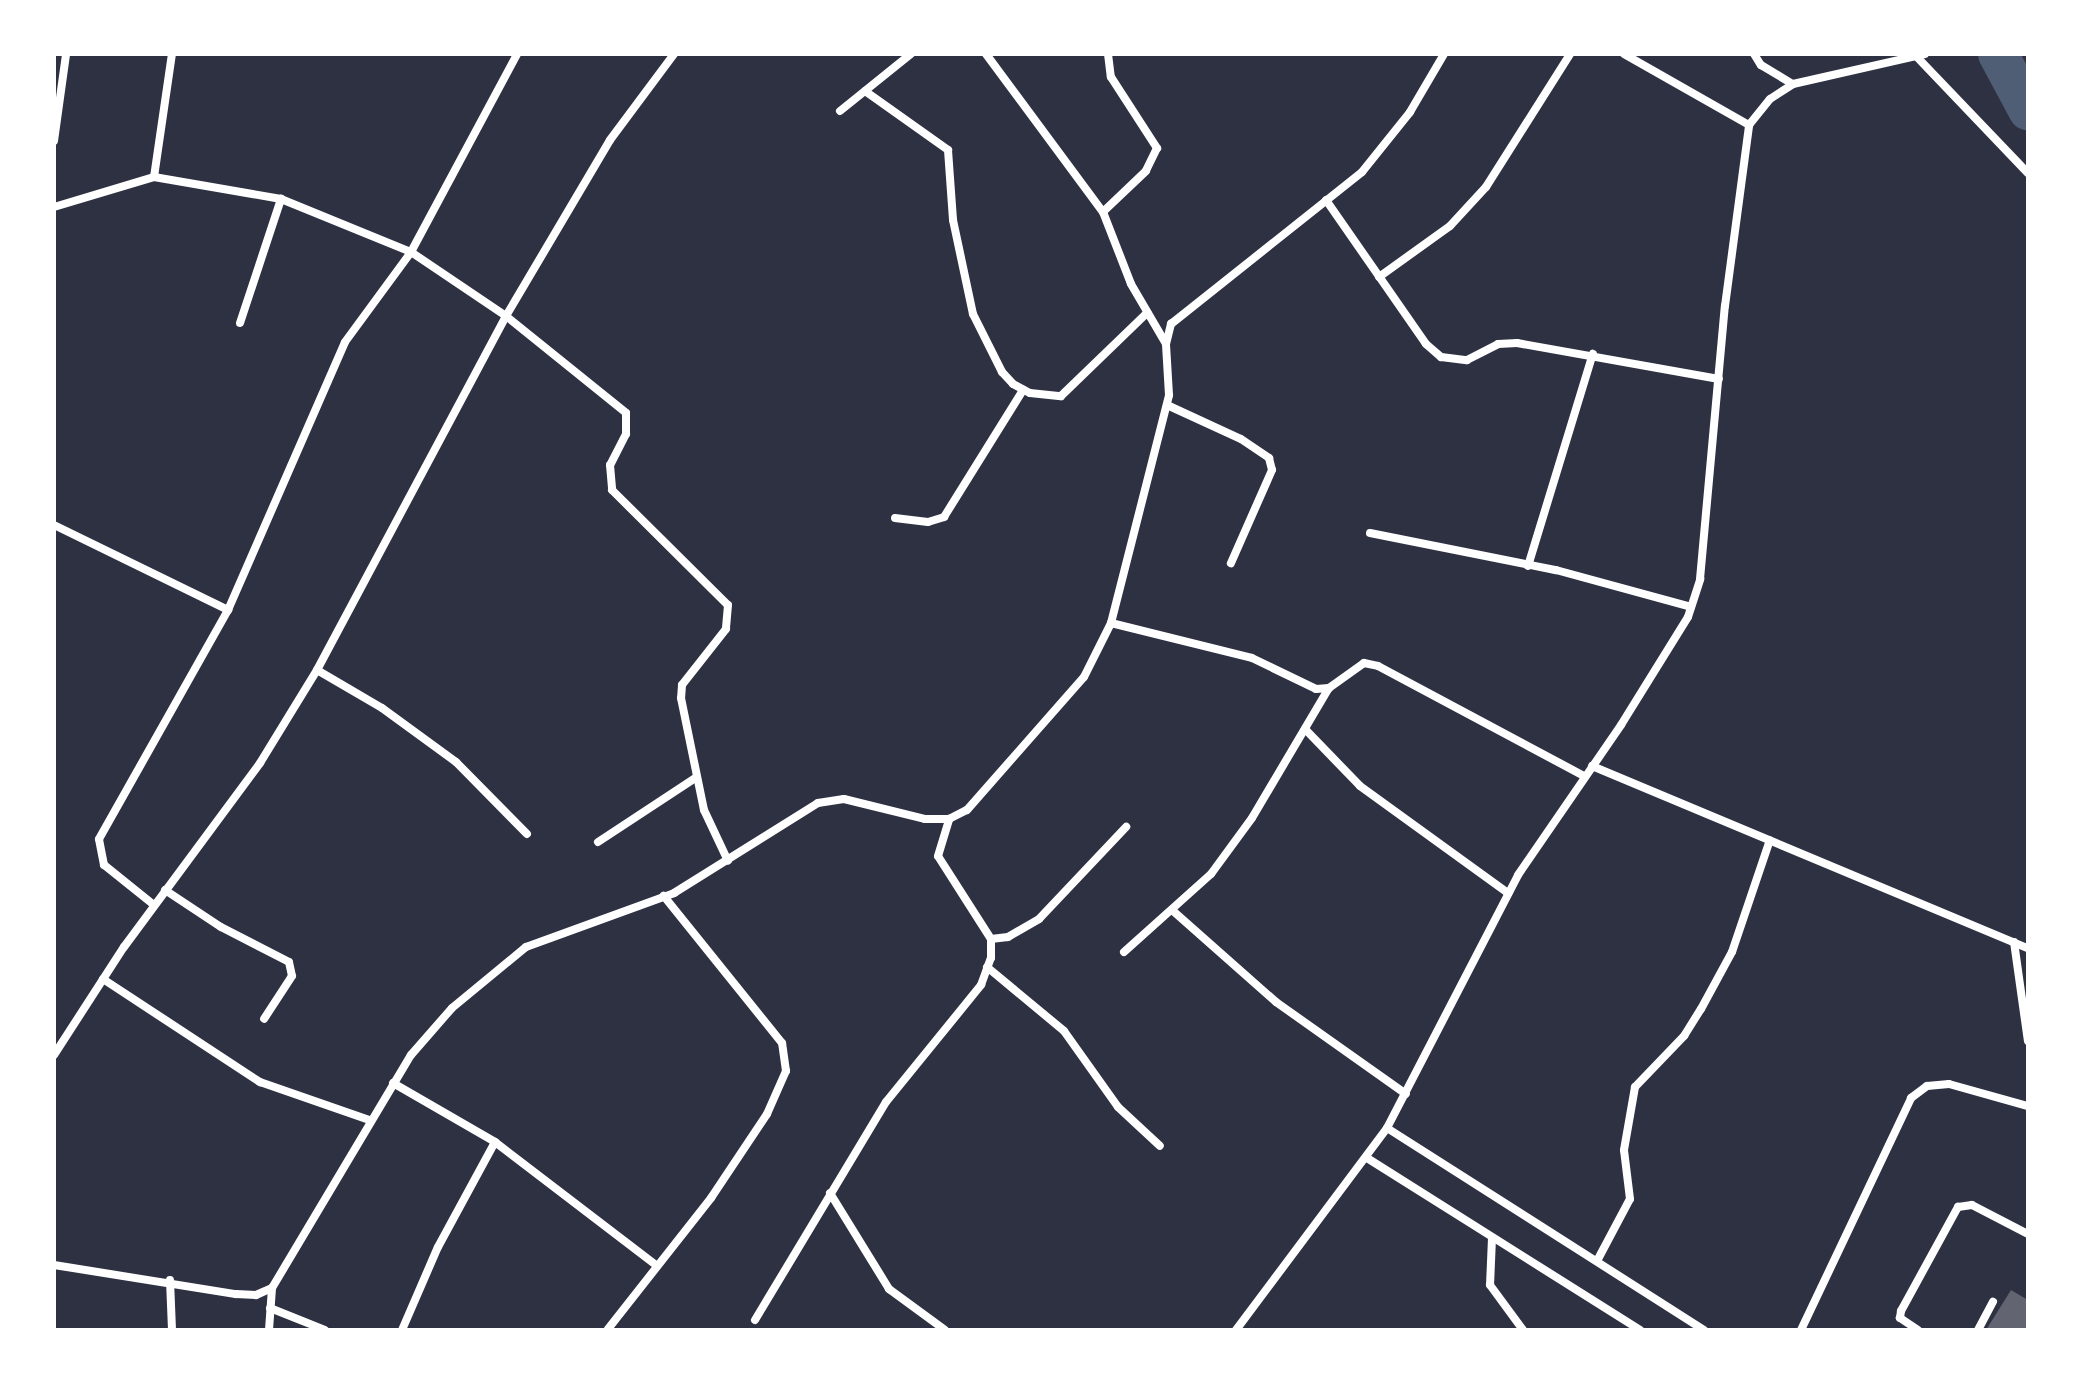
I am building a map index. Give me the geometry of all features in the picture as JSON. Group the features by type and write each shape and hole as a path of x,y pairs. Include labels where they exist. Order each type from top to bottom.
{"street":[{"path":"54,141 66,54"},
{"path":"154,177 172,54"},
{"path":"154,905 104,865 99,839 228,610 345,342 411,252 517,54"},
{"path":"54,1055 154,905 260,763 317,670 506,316 610,140 674,54"},
{"path":"840,111 911,54"},
{"path":"986,54 1103,212 1147,313 1166,344"},
{"path":"1103,212 1146,171 1157,148 1111,77 1108,54"},
{"path":"269,1330 272,1288 393,1083 452,1008 526,947 664,896 728,861 818,803 844,799 925,819 949,819 967,810 1084,677 1111,623 1167,405 1166,344 1171,324 1362,172 1410,112 1444,54"},
{"path":"1379,277 1450,226 1486,187 1570,54"},
{"path":"1624,54 1749,125"},
{"path":"1754,54 1761,65 1793,84"},
{"path":"1236,1330 1387,1128 1508,893 1662,660 1691,607 1700,579 1719,379 1749,125 1770,99 1793,84 1920,55 2028,173"},
{"path":"865,91 948,150 953,220 973,314 1002,372 1023,390 1052,399 1061,396 1147,313"},
{"path":"54,207 154,177 281,199 411,252 506,316 626,413 626,434 610,465 612,490 728,605 726,629 682,685 683,717 704,810 728,861"},
{"path":"240,323 281,199"},
{"path":"1326,200 1426,344 1453,362 1498,344 1517,343 1593,354 1719,379"},
{"path":"1528,566 1593,354"},
{"path":"895,518 928,522 944,517 1023,390"},
{"path":"1167,405 1260,449 1269,458 1272,470 1231,563"},
{"path":"54,525 228,610"},
{"path":"1370,533 1528,566 1691,607"},
{"path":"1111,623 1252,658 1316,689 1329,688"},
{"path":"1124,952 1211,874 1235,841 1329,688 1353,668 1378,666 1584,776"},
{"path":"317,670 382,708 456,762 527,834"},
{"path":"1305,729 1360,786 1508,893"},
{"path":"1592,766 2028,948"},
{"path":"598,842 697,777"},
{"path":"755,1320 909,1068 981,985 991,939 938,856 949,819"},
{"path":"991,939 1016,934 1039,919 1126,827"},
{"path":"1597,1261 1630,1199 1624,1150 1635,1087 1684,1036 1707,998 1732,952 1770,840"},
{"path":"165,890 289,962 292,976 264,1019"},
{"path":"608,1329 753,1136 786,1071 782,1043 664,896"},
{"path":"1172,910 1276,1002 1406,1094"},
{"path":"2014,942 2028,1041"},
{"path":"987,967 1064,1031 1118,1107 1160,1146"},
{"path":"103,979 260,1082 369,1120"},
{"path":"393,1083 495,1142 657,1266"},
{"path":"1801,1330 1911,1098 1927,1086 1949,1084 2028,1106"},
{"path":"1387,1128 1704,1330"},
{"path":"402,1330 438,1247 495,1142"},
{"path":"1367,1158 1640,1330"},
{"path":"830,1193 889,1289 945,1330"},
{"path":"1918,1330 1900,1318 1901,1311 1963,1203 2028,1234"},
{"path":"1492,1238 1490,1285 1523,1330"},
{"path":"54,1265 170,1280 236,1294 256,1295 272,1288"},
{"path":"170,1280 172,1330"},
{"path":"1978,1330 1993,1302"},
{"path":"270,1308 325,1330"}],"building":[{"path":"2011,1290 2028,1300 2028,1330 1986,1330"}],"waterway":[{"path":"1998,54 2028,110"}]}
